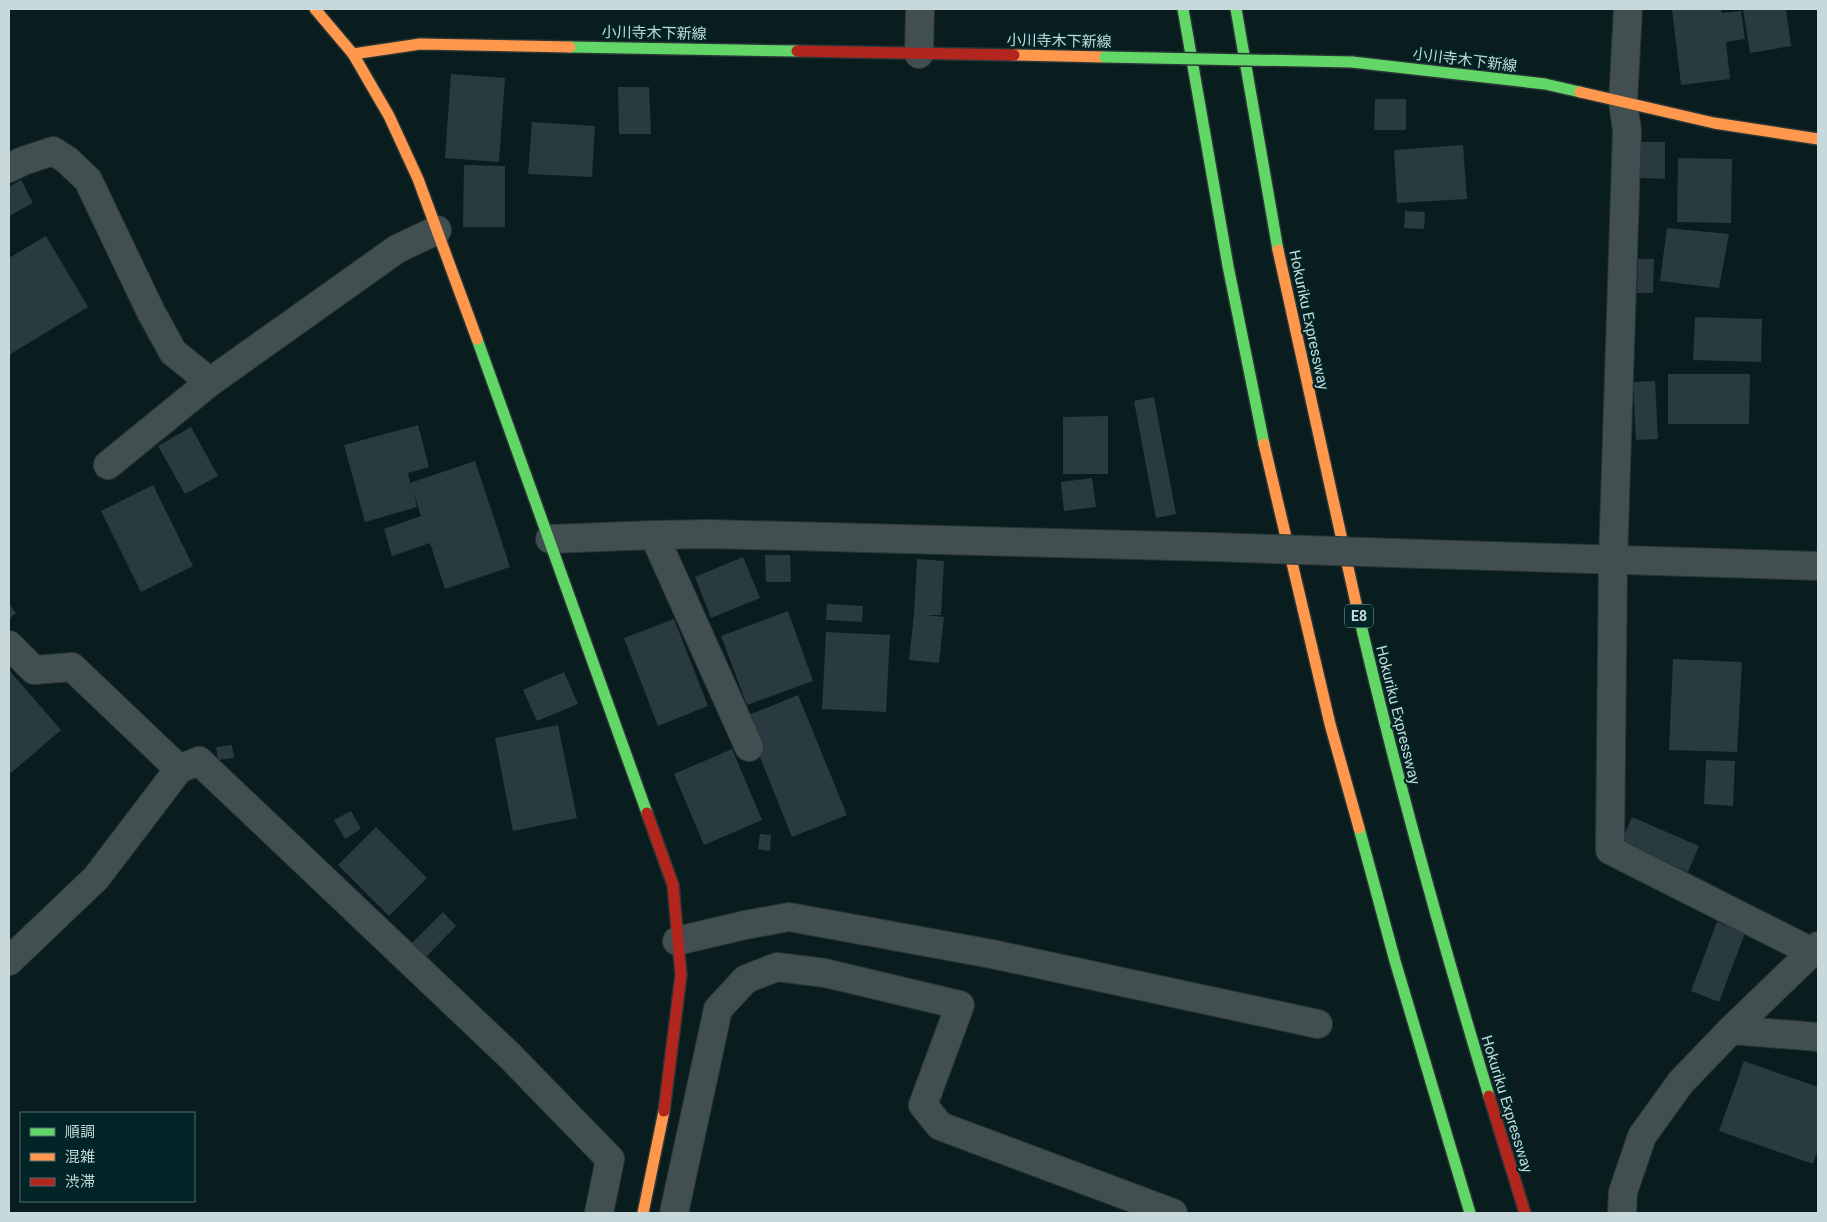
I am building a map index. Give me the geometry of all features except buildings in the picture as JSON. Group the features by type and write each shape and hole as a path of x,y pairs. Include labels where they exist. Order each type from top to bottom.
{"main road":[{"path":"1183,9 1228,266 1278,505 1333,734 1395,960 1470,1213"},
{"name":"Hokuriku Expressway","path":"1236,9 1278,248 1326,475 1383,721 1445,951 1525,1213"},
{"path":"328,16 353,54 389,116 418,179 550,539 673,884 681,975 666,1102 643,1213"},
{"name":"小川寺木下新線","path":"353,54 420,44 1352,62 1545,84 1714,123 1818,139"}],"street":[{"path":"919,54 920,9"},
{"path":"1622,1213 1623,1192 1642,1136 1681,1082 1731,1030 1815,949 1610,850 1613,560 1627,131 1623,102 1628,9"},
{"path":"9,168 53,151 67,160 88,180 151,312 173,352 210,382"},
{"path":"108,465 210,382 398,249 437,230"},
{"path":"654,534 749,747"},
{"path":"550,539 654,534 709,534 1213,547 1818,566"},
{"path":"9,645 34,670 72,667 180,769"},
{"path":"9,961 96,878 180,769 199,761 510,1056 610,1159 599,1213"},
{"path":"677,941 789,917 992,954 1318,1024"},
{"path":"674,1213 718,1009 746,979 778,967 825,973 960,1005 923,1105 940,1126 1172,1213"},
{"path":"1731,1030 1818,1037"}],"traffic: fast":[{"path":"1183,9 1228,266 1264,444"},
{"path":"1236,9 1278,250"},
{"path":"570,47 797,51"},
{"path":"1105,57 1352,62"},
{"path":"1352,62 1545,84 1580,92"},
{"path":"477,339 647,813"},
{"path":"1357,608 1419,853 1489,1096"},
{"path":"1359,828 1395,961 1470,1213"}],"traffic: slow":[{"path":"315,9 353,54 420,44 570,47"},
{"path":"353,54 389,116 418,179 477,339"},
{"path":"1014,55 1105,57"},
{"path":"1580,92 1714,123 1818,139"},
{"path":"1278,250 1357,608"},
{"path":"1264,444 1330,724 1359,828"},
{"path":"643,1213 664,1111"}],"traffic: jam":[{"path":"797,51 1014,55"},
{"path":"647,813 673,885 681,975 664,1111"},
{"path":"1489,1096 1525,1213"}]}
